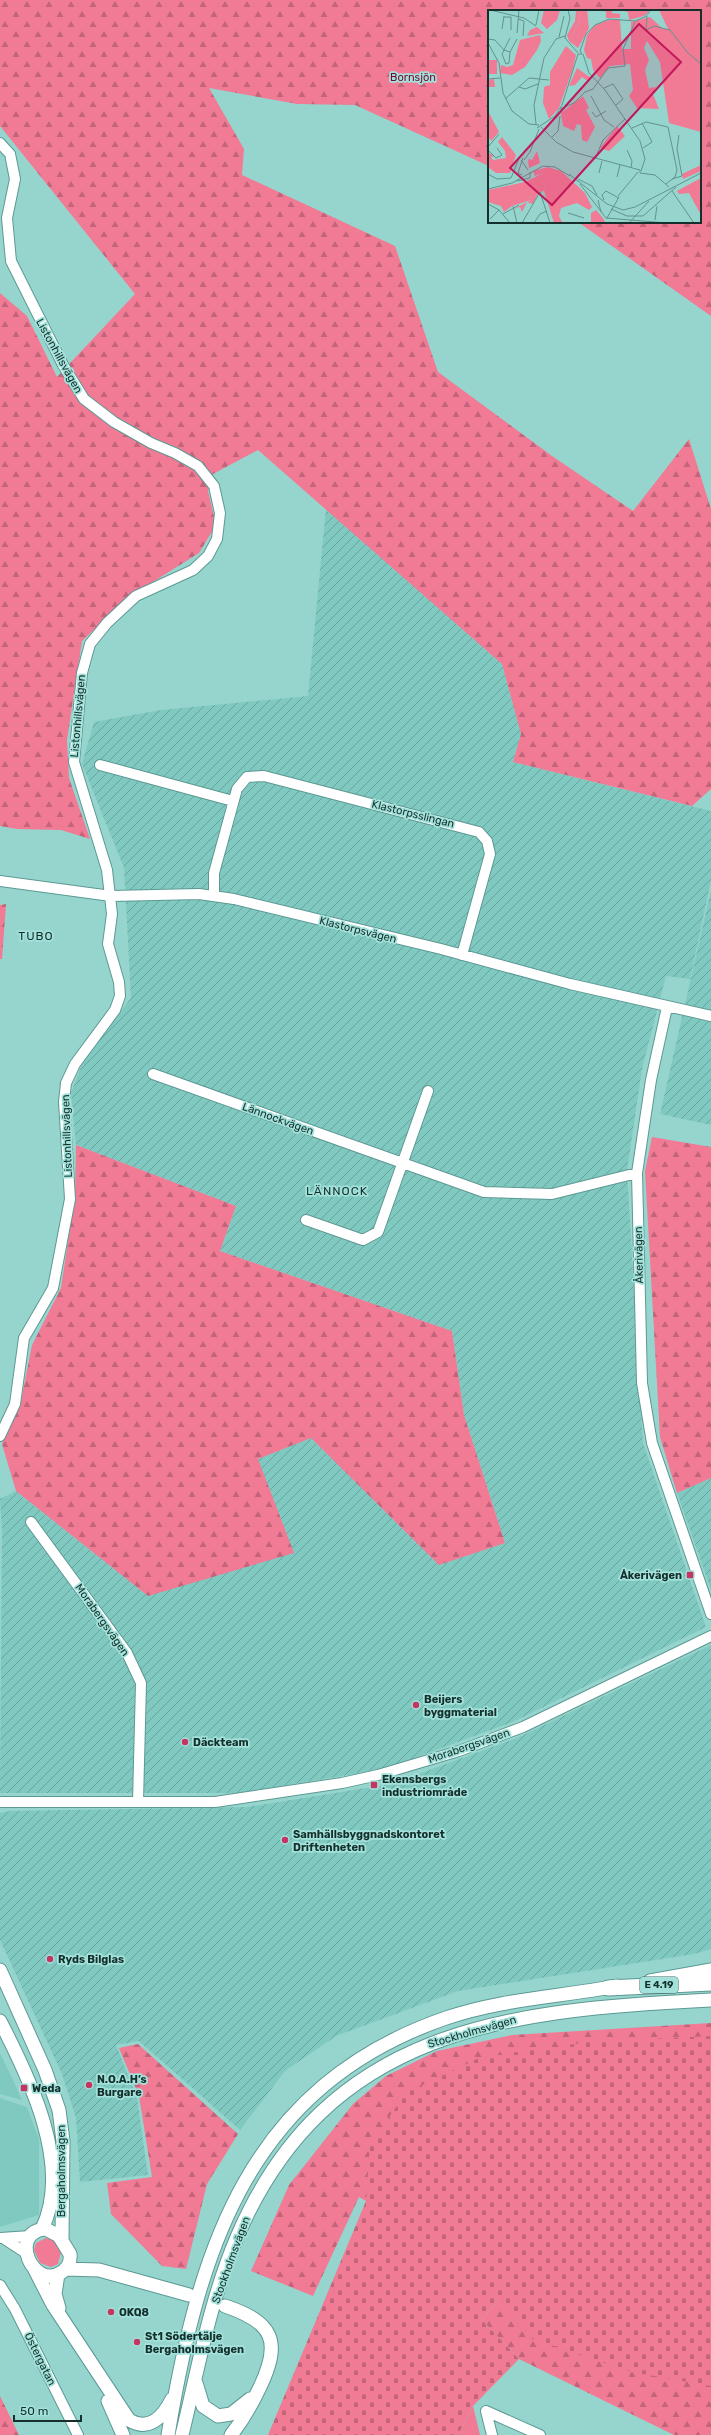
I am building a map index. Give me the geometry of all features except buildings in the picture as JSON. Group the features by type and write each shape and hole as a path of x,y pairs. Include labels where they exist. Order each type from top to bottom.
{"highway":[{"name":"E 4.19","path":"608,1988 711,1983"}],"main road":[{"name":"Bergaholmsvägen","path":"0,1970 45,2070 59,2110 63,2141 62,2240"},
{"name":"Stockholmsvägen","path":"168,2435 175,2392 206,2269 223,2222 247,2175 261,2153 302,2105 354,2062 420,2028 447,2017 513,2000 608,1988 711,1970"},
{"name":"Stockholmsvägen","path":"182,2435 219,2286 236,2238 256,2198 299,2134 315,2117 351,2087 388,2063 425,2044 492,2024 566,2010 711,2000"},
{"name":"Bergaholmsvägen","path":"0,2021 35,2093 46,2127 51,2179 47,2216 36,2232"},
{"path":"60,2314 55,2294 62,2272 70,2262 70,2254 62,2240 50,2230 36,2232 26,2244 26,2253 36,2270 46,2294 124,2414 135,2423 148,2425 164,2412 175,2392"},
{"path":"70,2254 99,2270 189,2295"},
{"path":"36,2270 49,2276 62,2272 99,2270"},
{"path":"225,2306 258,2321 271,2340 271,2361 245,2416 231,2435"},
{"path":"96,2369 123,2435"},
{"path":"196,2380 203,2406 218,2416 231,2414 238,2410 260,2387"}],"street":[{"name":"Listonhillsvägen","path":"0,143 10,154 15,180 7,218 11,261 63,365 84,399 114,422 152,443 175,452 198,466 214,486 220,513 217,539 208,556 193,570 136,596 107,623 90,644 82,673 74,762 108,870 112,914 108,944 120,982 120,996 115,1010 74,1064 66,1083 64,1102 70,1199 53,1288 24,1338 15,1404 0,1436"},
{"path":"100,765 233,801"},
{"name":"Klastorpsslingan","path":"214,896 214,873 237,789 247,777 264,776 479,832 487,841 490,854 462,955"},
{"name":"Klastorpsvägen","path":"0,882 111,896 214,896 462,955 667,1008 711,1016"},
{"name":"Åkerivägen","path":"667,1008 651,1080 637,1173 642,1383 652,1443 711,1614"},
{"name":"Lännockvägen","path":"153,1074 484,1192 552,1194 637,1173"},
{"path":"306,1220 363,1240 378,1232 428,1091"},
{"name":"Morabergsvägen","path":"31,1522 127,1653 141,1683 138,1802"},
{"name":"Morabergsvägen","path":"0,1802 215,1802 342,1783 393,1772 459,1751 523,1727 711,1636"},
{"path":"1,2238 36,2232"},
{"path":"1,2238 26,2253"},
{"name":"Östergatan","path":"0,2285 15,2309 78,2435"},
{"path":"492,2435 486,2411 540,2435"}],"shaded area":[{"path":"326,508 502,664 521,734 513,762 711,811 711,881 690,979 666,976 642,1069 627,1171 643,1443 706,1627 513,1722 384,1769 239,1793 0,1793 2,1530 0,1499 16,1491 148,1596 258,1459 311,1438 439,1565 505,1543 464,1415 452,1331 220,1251 236,1206 76,1145 71,1093 84,1059 131,998 124,868 82,764 94,722 161,710 308,696"},
{"path":"711,890 711,1125 660,1114"},
{"path":"711,1478 711,1590 677,1493"},
{"path":"711,1645 711,1949 694,1954 458,1991 336,2036 285,2071 240,2130 139,2041 116,2045 137,2098 148,2175 80,2182 76,2118 62,2074 0,1940 0,1813 10,1811 247,1807 391,1784 517,1738"},
{"path":"0,2053 14,2082 22,2100 0,2094"},
{"path":"0,2098 27,2107 39,2139 39,2215 0,2227"}],"green space":[{"name":"Bornsjön","path":"0,0 711,0 711,316 579,223 701,223 701,10 488,10 488,166 355,105 297,104 209,88 244,149 242,175 395,246 438,372 552,456 633,511 689,439 711,509 711,789 692,806 513,762 521,734 502,664 258,450 213,474 208,491 216,525 199,553 129,597 82,641 67,740 69,778 90,839 61,830 17,829 0,826 0,293 27,316 57,377 135,294 0,126"},
{"path":"6,904 2,959 0,959 0,905"},
{"path":"652,1137 711,1147 711,1478 677,1493 660,1437 645,1171"},
{"path":"76,1145 236,1206 220,1251 452,1331 464,1415 505,1543 439,1565 311,1438 258,1459 294,1553 148,1596 16,1491 2,1444 21,1401 32,1345 61,1288 75,1195"},
{"path":"711,2023 711,2435 674,2435 519,2359 482,2320 500,2299 438,2243 359,2197 313,2296 251,2271 289,2185 353,2104 386,2076 437,2051 512,2035"},
{"path":"711,2036 711,2386 632,2372 532,2339 500,2299 482,2320 519,2359 473,2406 458,2435 268,2435 366,2201 370,2144 406,2093 481,2057 588,2042"},
{"path":"138,2044 238,2134 207,2184 186,2269 162,2266 111,2214 107,2183 152,2177 139,2096 119,2048"},
{"path":"46,2238 53,2240 61,2252 58,2264 51,2267 40,2263 34,2250 36,2243"},
{"path":"0,2396 19,2435 0,2435"},
{"path":"473,2406 480,2435 458,2435"}],"place":[{"name":"Åkerivägen","path":"690,1575"},
{"name":"Beijers byggmaterial","path":"416,1705"},
{"name":"Däckteam","path":"185,1742"},
{"name":"Ekensbergs industriområde","path":"374,1785"},
{"name":"Samhällsbyggnadskontoret Driftenheten","path":"285,1840"},
{"name":"Ryds Bilglas","path":"50,1959"},
{"name":"N.O.A.H’s Burgare","path":"89,2085"},
{"name":"Weda","path":"24,2088"},
{"name":"OKQ8","path":"111,2312"},
{"name":"St1 Södertälje Bergaholmsvägen","path":"137,2342"}],"district":[{"name":"TUBO","path":"36,936"},
{"name":"LÄNNOCK","path":"337,1191"}]}
